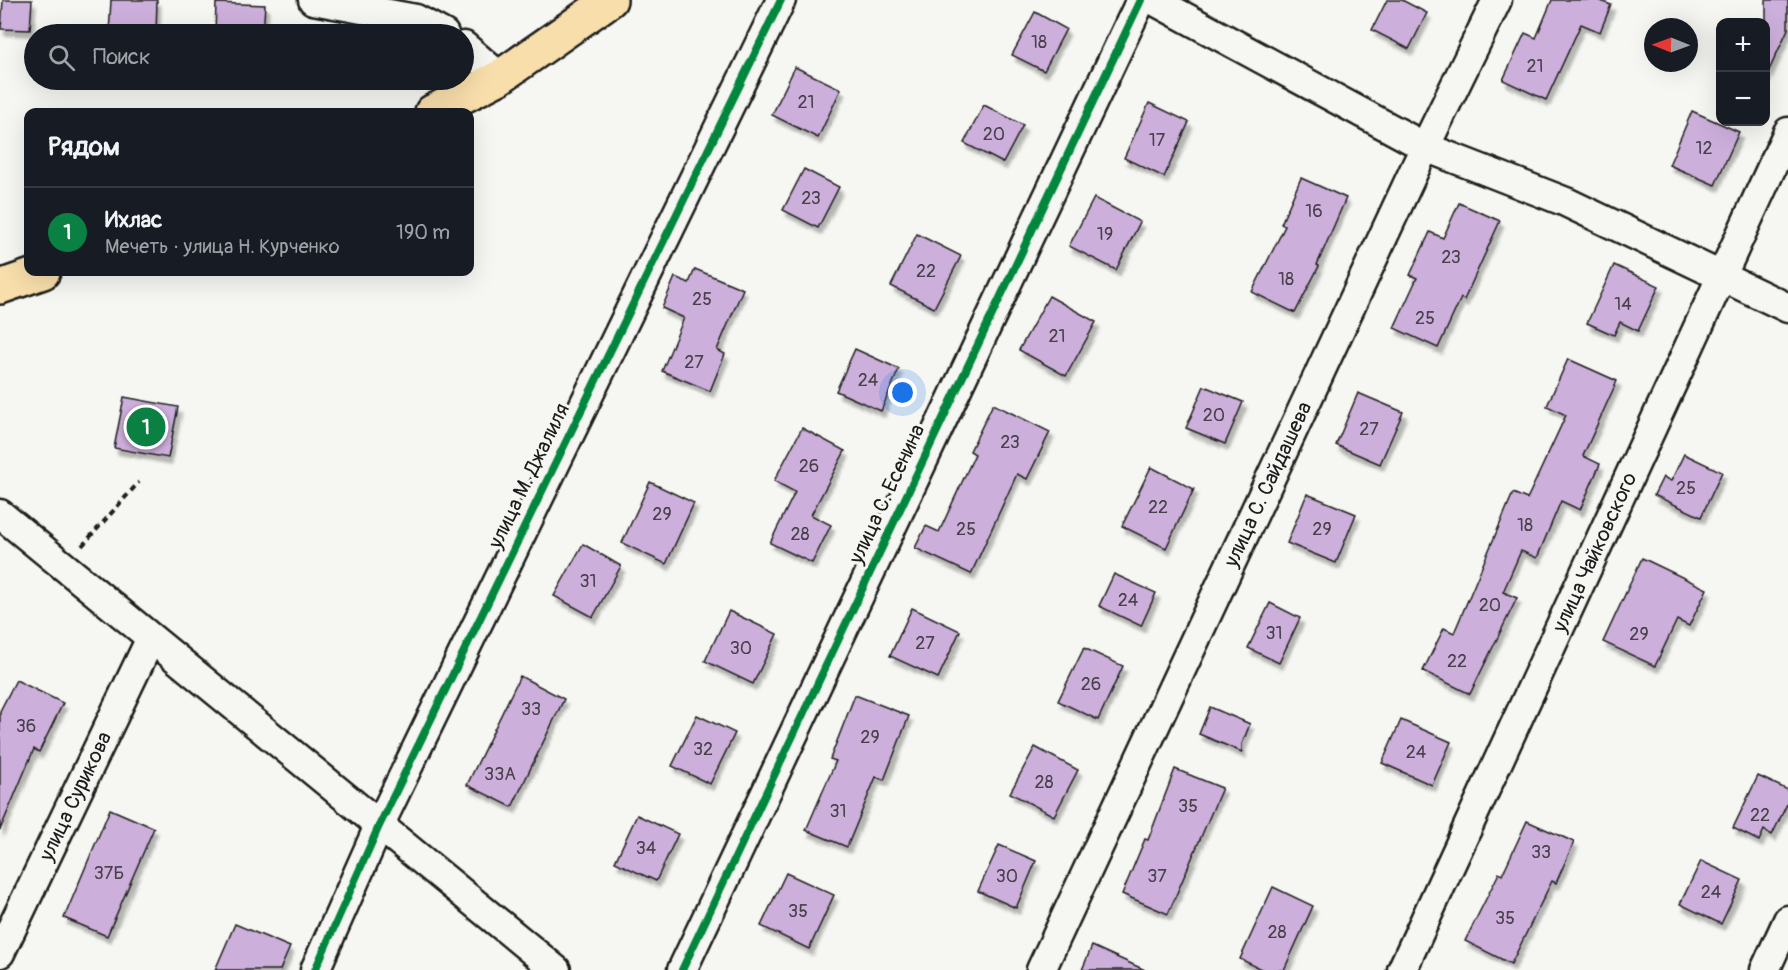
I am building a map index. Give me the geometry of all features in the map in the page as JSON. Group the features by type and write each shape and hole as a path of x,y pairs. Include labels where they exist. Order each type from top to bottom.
{"main road":[{"path":"440,108 500,77 610,0"},
{"path":"0,287 32,276"}],"street":[{"path":"313,0 416,19 425,24"},
{"name":"улица М. Джалиля","path":"315,970 379,826 781,0"},
{"name":"улица С. Есенина","path":"682,970 1141,0"},
{"path":"1153,0 1425,147 1566,202 1788,308"},
{"name":"улица С. Сайдашева","path":"1041,970 1425,147 1497,0"},
{"path":"474,55 500,77"},
{"name":"улица Чайковского","path":"1402,970 1720,275 1788,132"},
{"path":"0,514 150,640 556,970"},
{"name":"улица Сурикова","path":"0,953 150,640"},
{"path":"1765,970 1788,920"}],"path":[{"path":"62,565 97,532 139,482"}],"building":[{"path":"3,0 32,0 30,24 24,24 24,30 1,29"},
{"path":"111,0 157,0 156,24 110,24"},
{"path":"1387,0 1402,0 1427,13 1409,49 1372,30"},
{"path":"1552,0 1598,0 1611,5 1600,32 1581,24 1546,100 1503,80 1525,33 1536,38"},
{"path":"1766,0 1788,0 1788,29 1770,68 1770,18 1766,18"},
{"path":"216,3 265,5 264,24 215,24"},
{"path":"1035,12 1066,29 1044,71 1012,55"},
{"path":"795,67 841,89 818,138 772,115"},
{"path":"1149,103 1189,122 1164,177 1124,158"},
{"path":"984,105 1023,125 1003,163 964,143"},
{"path":"1692,111 1716,122 1716,126 1726,126 1739,132 1715,185 1669,165"},
{"path":"804,169 839,187 818,228 783,210"},
{"path":"1301,178 1346,198 1317,265 1319,266 1295,313 1252,292 1285,226 1281,224"},
{"path":"1094,198 1140,222 1116,270 1069,246"},
{"path":"1459,203 1500,221 1464,300 1461,298 1438,348 1394,328 1417,278 1410,275 1430,232 1443,238"},
{"path":"917,234 961,256 934,308 891,286"},
{"path":"1614,265 1659,286 1638,331 1620,322 1614,335 1587,323"},
{"path":"695,269 743,289 717,350 725,354 710,391 662,371 684,318 662,308 675,277 689,283"},
{"path":"1049,296 1096,322 1066,376 1019,350"},
{"path":"855,349 899,369 881,411 836,391"},
{"path":"1568,359 1617,381 1583,456 1600,464 1580,510 1561,501 1537,558 1521,551 1503,592 1517,598 1470,694 1423,671 1444,628 1454,633 1513,493 1527,499 1566,415 1547,406"},
{"path":"1204,386 1243,402 1225,444 1186,428"},
{"path":"1358,393 1403,412 1380,464 1336,445"},
{"path":"124,397 178,407 168,458 114,448"},
{"path":"993,404 1050,432 1027,479 1017,474 971,574 915,548 926,526 939,532 975,454 970,451"},
{"path":"802,428 845,451 811,515 831,525 812,563 770,543 795,492 774,481"},
{"path":"1684,454 1722,472 1701,517 1654,495 1663,477 1671,481"},
{"path":"1151,467 1194,489 1166,548 1122,526"},
{"path":"650,482 694,503 666,564 622,543"},
{"path":"1307,494 1356,514 1336,563 1287,543"},
{"path":"583,544 621,566 593,617 554,596"},
{"path":"1642,558 1707,589 1689,626 1677,620 1655,666 1603,642"},
{"path":"1114,574 1156,593 1141,626 1099,606"},
{"path":"1270,603 1300,618 1279,663 1248,648"},
{"path":"912,608 960,631 938,678 890,656"},
{"path":"729,611 777,634 753,684 705,661"},
{"path":"1084,648 1123,666 1098,720 1058,701"},
{"path":"520,676 564,699 512,807 467,785"},
{"path":"16,680 63,703 39,752 34,749 0,830 0,711"},
{"path":"855,695 909,716 884,780 876,777 847,847 806,830 836,761 830,759"},
{"path":"1210,707 1250,724 1242,744 1242,752 1199,734"},
{"path":"697,715 735,733 710,784 672,766"},
{"path":"1401,720 1451,742 1432,785 1382,763"},
{"path":"1035,747 1078,770 1054,816 1010,793"},
{"path":"1175,769 1222,788 1168,914 1122,894 1145,839 1148,840"},
{"path":"1758,776 1788,790 1788,802 1772,835 1764,830 1759,841 1733,828"},
{"path":"110,809 154,828 107,936 64,918"},
{"path":"637,815 678,834 656,881 615,862"},
{"path":"1527,821 1574,842 1556,883 1552,881 1511,964 1465,941 1499,873 1502,875"},
{"path":"999,845 1036,861 1016,908 978,891"},
{"path":"1701,861 1742,880 1721,924 1680,904"},
{"path":"786,873 834,895 809,949 761,926"},
{"path":"1273,887 1313,906 1284,970 1263,970 1240,959"},
{"path":"235,924 290,947 280,970 215,970"},
{"path":"1092,946 1145,970 1082,970"}],"cycle path":[{"path":"315,970 379,826 781,0"},
{"path":"682,970 1141,0"}],"place":[{"name":"Ихлас","path":"146,427"}]}
